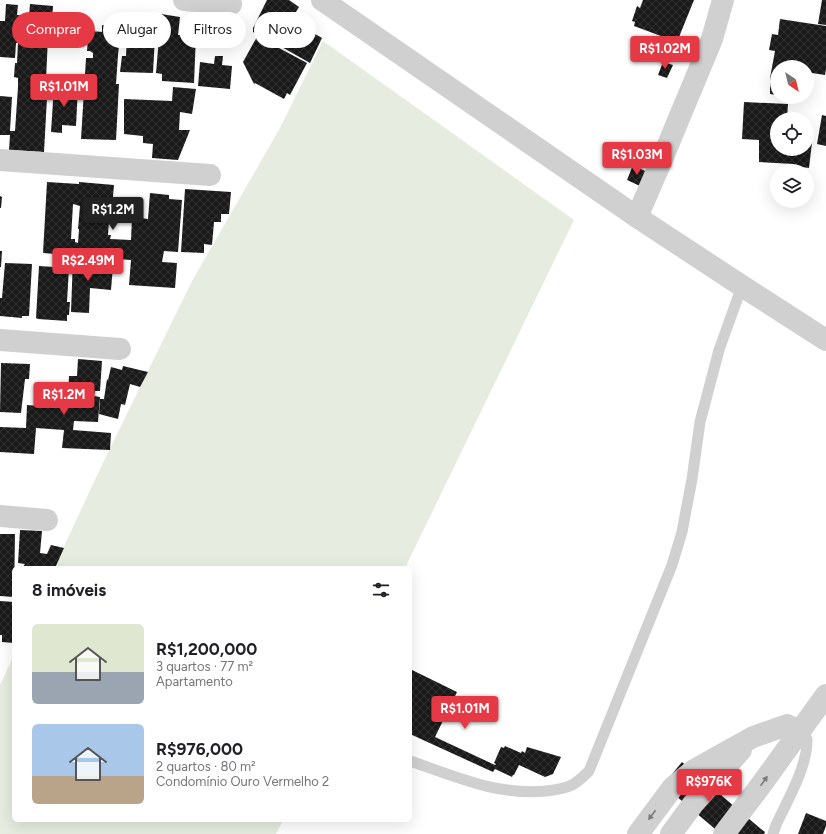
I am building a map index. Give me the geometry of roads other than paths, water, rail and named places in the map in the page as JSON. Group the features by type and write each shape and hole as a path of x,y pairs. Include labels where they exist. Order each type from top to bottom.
{"street":[{"path":"184,0 231,4"},
{"path":"322,0 637,216 826,340"},
{"path":"637,216 663,158 712,39 723,0"},
{"path":"0,160 210,175"},
{"path":"0,340 120,350"},
{"path":"0,516 47,520"},
{"path":"724,834 826,695"},
{"path":"638,834 673,787 694,770 753,737 785,726 789,726 799,731"},
{"path":"671,834 693,804 753,737"}],"lane":[{"path":"412,761 462,779 501,790 530,793 562,789 574,784 589,771 672,565 682,532 702,414 718,350 742,286"},
{"path":"773,834 804,764 807,751 806,739 799,731"}]}
